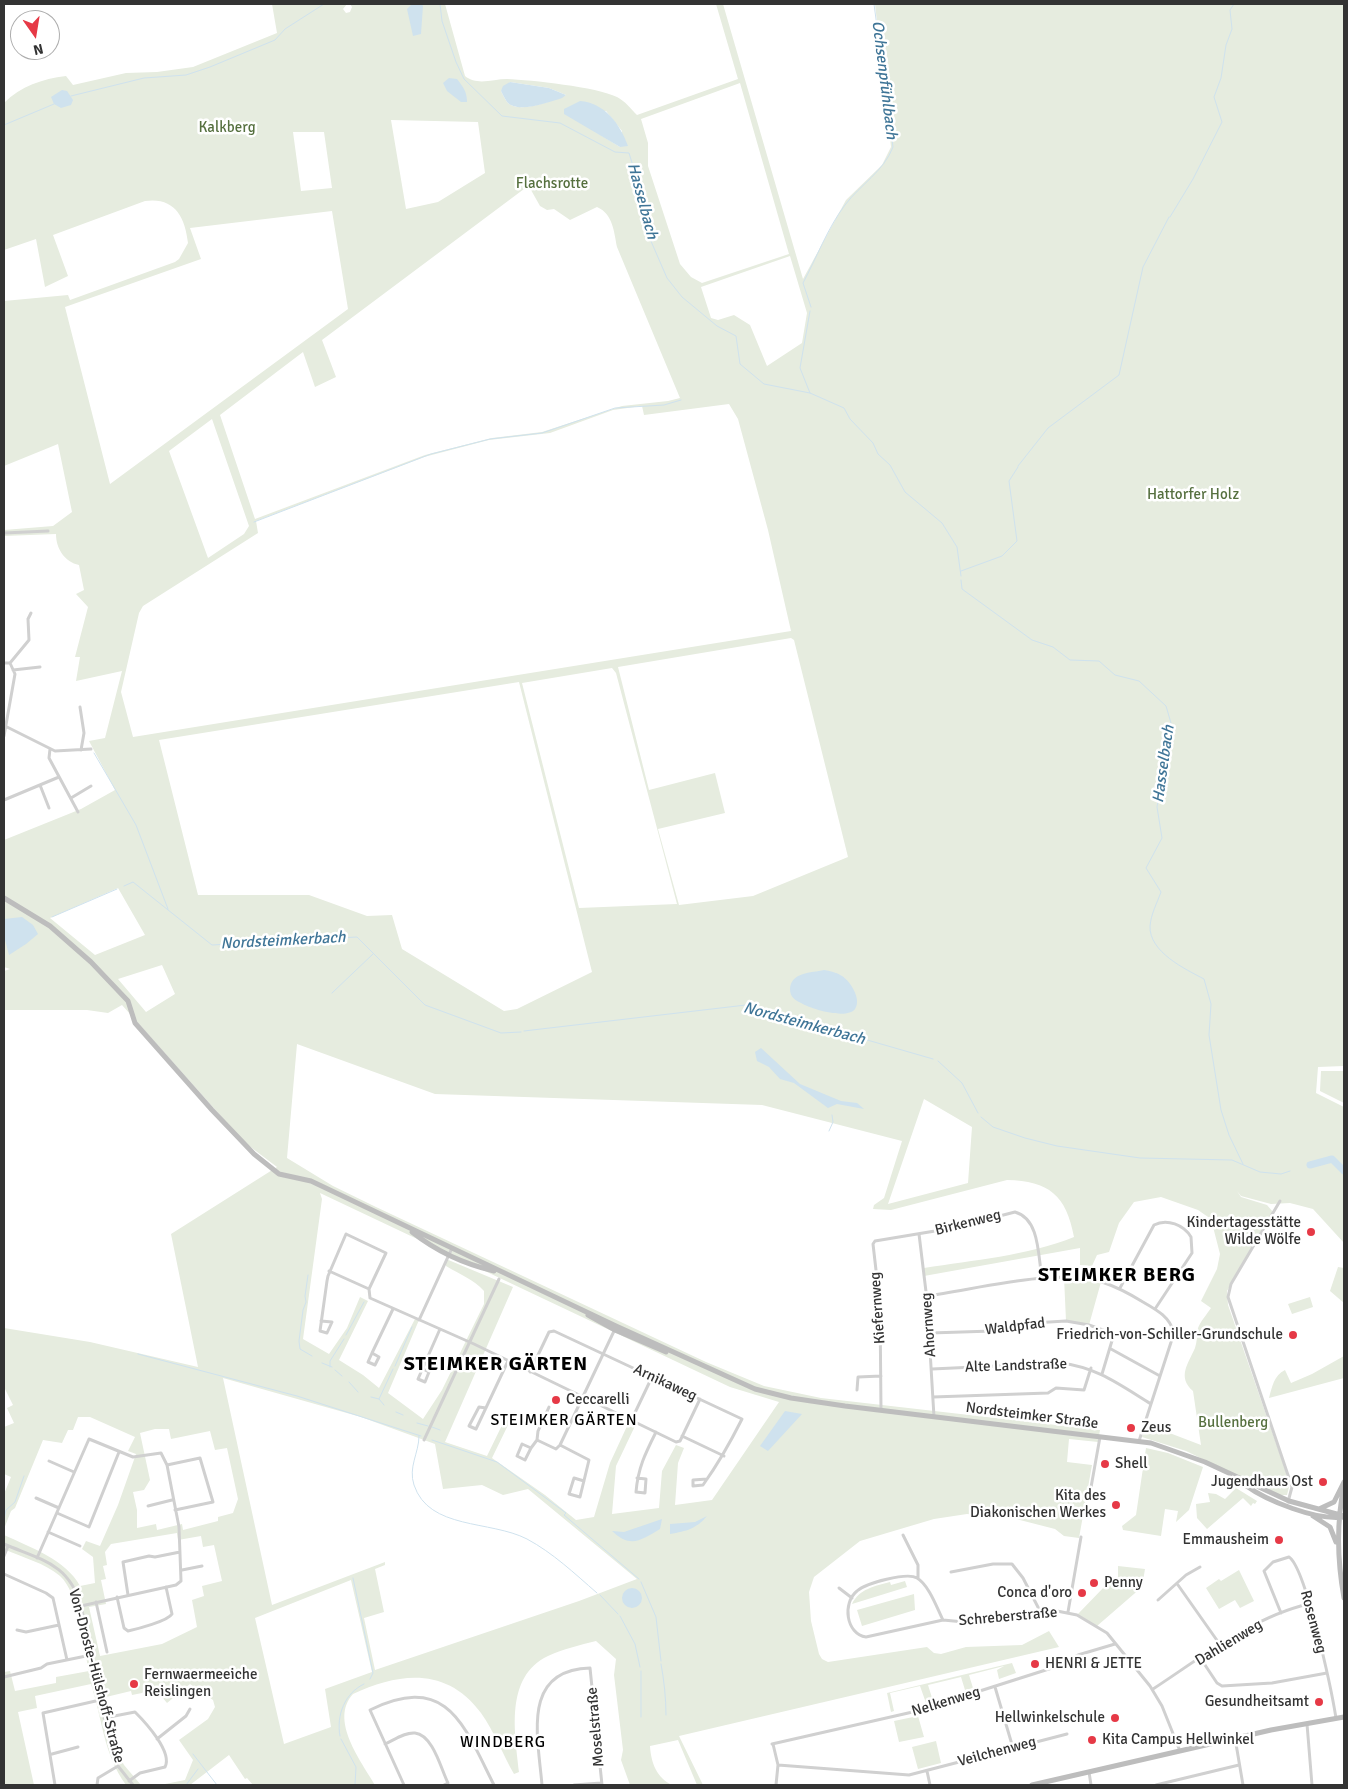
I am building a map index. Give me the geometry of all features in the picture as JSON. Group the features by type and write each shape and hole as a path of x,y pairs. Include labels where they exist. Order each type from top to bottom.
{"street":[{"path":"4,533 48,531"},
{"path":"10,663 29,640 28,619 31,613"},
{"path":"4,663 10,663"},
{"path":"4,734 12,696 13,670 10,663"},
{"path":"13,670 40,666"},
{"path":"80,706 84,734 81,750"},
{"path":"7,727 50,749 61,752 91,749"},
{"path":"50,749 49,758 78,812"},
{"path":"4,800 59,777"},
{"path":"40,785 50,808"},
{"path":"71,798 91,786"},
{"path":"4,898 50,926 87,957 128,1001 135,1023 217,1116 254,1154 279,1174 311,1181 512,1276"},
{"path":"1280,1201 1231,1284 1228,1297 1292,1487 1288,1503"},
{"name":"Birkenweg","path":"875,1241 953,1228 1009,1212 1019,1213 1030,1220 1034,1228 1042,1279"},
{"path":"1120,1288 1154,1225 1167,1222 1182,1228 1191,1237 1192,1253 1155,1309"},
{"path":"399,1223 424,1242 448,1254 482,1268 512,1276"},
{"path":"321,1321 332,1322 327,1333 320,1331 321,1321 329,1271 346,1234 386,1253 368,1289 370,1298 470,1342 676,1442 680,1441 700,1400"},
{"name":"Ahornweg","path":"919,1234 927,1296 934,1417"},
{"name":"Kiefernweg","path":"875,1241 873,1244 880,1318 881,1410"},
{"path":"418,1320 452,1248"},
{"path":"329,1271 368,1289"},
{"name":"Nordsteimker Straße","path":"512,1276 575,1306 655,1348 688,1359 755,1389 816,1402 1138,1441 1186,1454 1239,1480 1262,1496 1342,1516"},
{"path":"927,1296 1042,1279 1077,1278 1120,1288 1155,1309 1172,1324 1174,1333 1138,1441"},
{"path":"424,1440 499,1279"},
{"path":"372,1353 393,1309"},
{"name":"Waldpfad","path":"930,1333 993,1331 1016,1324 1074,1322 1114,1334 1110,1345 1111,1349"},
{"path":"537,1440 556,1449 560,1445 616,1328"},
{"path":"423,1369 440,1329"},
{"name":"Arnikaweg","path":"530,1372 549,1332 554,1331 742,1419 724,1456"},
{"path":"1102,1374 1111,1349 1160,1376"},
{"path":"486,1408 478,1407 469,1426 476,1428 486,1408 508,1361"},
{"name":"Alte Landstraße","path":"932,1369 1060,1363 1091,1368 1151,1404"},
{"path":"934,1397 1048,1393 1056,1388 1084,1390 1091,1368"},
{"path":"857,1390 858,1377 881,1376"},
{"path":"631,1420 652,1377"},
{"path":"531,1448 522,1444 516,1456 525,1460 537,1440 538,1431 549,1407"},
{"path":"637,1478 646,1479 645,1493 636,1492 637,1478 638,1468 656,1432"},
{"path":"682,1436 724,1456 707,1480"},
{"path":"1090,1493 1100,1436"},
{"path":"37,1558 89,1439 136,1458 161,1453 167,1465 175,1510 182,1570 179,1583 80,1606"},
{"path":"560,1445 589,1460 586,1471 580,1497 569,1494 574,1478 584,1481"},
{"path":"56,1513 89,1527 119,1452"},
{"path":"167,1465 200,1458 213,1502 175,1510"},
{"path":"49,1461 74,1472"},
{"path":"1316,1509 1328,1506 1334,1502 1344,1484"},
{"path":"1337,1547 1342,1516 1344,1484"},
{"path":"36,1498 59,1508"},
{"path":"148,1506 172,1500"},
{"name":"Nordsteimker Straße","path":"1288,1503 1299,1509 1342,1516"},
{"path":"1299,1509 1318,1518 1330,1527 1337,1547 1344,1598"},
{"path":"48,1532 80,1546"},
{"path":"903,1535 918,1565 918,1578 943,1620"},
{"path":"1068,1612 1081,1537"},
{"name":"Von-Droste-Hülshoff-Straße","path":"4,1544 56,1567 68,1577 76,1589 104,1718 118,1766 133,1785"},
{"path":"4,1556 8,1546"},
{"path":"128,1595 123,1562 180,1552"},
{"name":"Rosenweg","path":"1281,1613 1264,1571 1265,1568 1283,1557 1293,1560 1309,1604 1327,1673 1336,1719"},
{"path":"951,1572 993,1564 1012,1564 1023,1578 1041,1613"},
{"path":"182,1570 202,1566"},
{"path":"1158,1600 1178,1585 1186,1575 1200,1567"},
{"path":"4,1574 51,1596 54,1602 66,1660"},
{"path":"839,1588 852,1598 857,1591 869,1584 905,1576 918,1578"},
{"path":"1178,1585 1221,1646"},
{"path":"117,1597 124,1628 128,1631 171,1617 166,1587"},
{"name":"Schreberstraße","path":"852,1598 848,1613 849,1622 858,1636 866,1637 943,1620 964,1622 1041,1613 1068,1612 1087,1619 1107,1633 1153,1690 1162,1706 1180,1751"},
{"path":"96,1602 107,1652"},
{"name":"Dahlienweg","path":"1153,1690 1221,1646 1281,1613 1309,1604"},
{"path":"17,1630 26,1632 59,1625"},
{"name":"Nelkenweg","path":"776,1785 778,1765 772,1744 914,1712 995,1687 1115,1644"},
{"path":"4,1678 66,1660 91,1655"},
{"path":"1202,1659 1217,1683 1222,1686 1272,1684 1327,1673"},
{"name":"Moselstraße","path":"542,1785 538,1702 554,1677 568,1670 590,1668 601,1784"},
{"path":"995,1687 1013,1748"},
{"path":"404,1785 370,1710 391,1700 407,1696 422,1697 439,1703 452,1712 465,1728 494,1785"},
{"path":"55,1785 50,1759 52,1754 43,1713 100,1700"},
{"path":"157,1739 186,1716 190,1709"},
{"path":"104,1718 135,1712 164,1748 167,1764 162,1769 136,1774 129,1781"},
{"path":"1032,1785 1235,1738 1344,1717"},
{"path":"1307,1724 1312,1785"},
{"path":"385,1744 414,1733 423,1736 430,1743 448,1784 444,1785"},
{"name":"Veilchenweg","path":"778,1765 909,1775 1067,1734"},
{"path":"1235,1738 1244,1785"},
{"path":"52,1754 78,1747"},
{"path":"1156,1785 1239,1765"},
{"path":"97,1785 98,1778 118,1766"},
{"path":"927,1771 930,1785"},
{"path":"1089,1772 1091,1785"},
{"path":"574,1785 601,1784"}],"green space":[{"path":"272,4 347,4 343,9 346,13 350,12 352,7 350,4 445,4 465,76 470,79 475,81 507,79 532,81 595,90 617,97 637,115 738,79 716,4 723,4 803,279 846,200 882,165 891,147 875,4 1344,4 1344,1066 1318,1067 1316,1093 1344,1107 1344,1243 1313,1209 1290,1203 1271,1204 1241,1196 1237,1191 1241,1197 1267,1205 1273,1212 1227,1291 1228,1305 1286,1472 1289,1487 1287,1495 1277,1495 1186,1451 1142,1437 1146,1424 1201,1445 1193,1391 1186,1381 1185,1370 1196,1346 1198,1328 1211,1308 1201,1301 1217,1269 1220,1254 1211,1219 1198,1210 1161,1197 1134,1202 1119,1223 1109,1252 1097,1255 1092,1266 1080,1265 1080,1248 924,1276 924,1268 1019,1253 1074,1237 1071,1223 1060,1201 1053,1193 1045,1187 1022,1181 1007,1180 891,1210 873,1209 874,1205 884,1198 902,1141 762,1105 435,1094 297,1044 287,1158 333,1186 376,1207 706,1362 764,1386 821,1398 1100,1430 1098,1442 1069,1439 1067,1462 1092,1465 1079,1538 1064,1536 1055,1529 1016,1519 967,1514 934,1519 860,1541 814,1577 809,1592 811,1621 819,1654 822,1659 828,1662 927,1647 934,1653 941,1654 966,1647 1022,1645 1049,1631 1059,1647 679,1736 703,1785 697,1785 678,1740 650,1746 656,1769 662,1778 672,1785 630,1785 621,1760 623,1750 614,1675 616,1659 596,1641 548,1656 534,1665 524,1678 518,1692 516,1708 515,1724 519,1772 514,1774 486,1720 468,1698 438,1681 422,1678 405,1678 388,1681 353,1694 346,1704 344,1716 350,1740 375,1785 253,1785 247,1778 245,1779 229,1755 190,1785 160,1785 185,1780 193,1760 179,1740 208,1719 215,1707 213,1700 190,1684 167,1703 152,1685 142,1693 132,1695 131,1691 106,1697 118,1753 124,1765 141,1785 126,1785 118,1773 108,1749 91,1684 35,1696 37,1708 18,1712 34,1785 4,1785 4,1672 10,1671 15,1691 56,1683 56,1677 89,1671 76,1607 72,1594 66,1584 60,1576 47,1567 4,1549 4,1535 57,1562 74,1577 80,1586 95,1583 93,1557 82,1549 86,1541 100,1546 118,1505 136,1454 128,1451 135,1437 90,1417 78,1417 73,1430 68,1430 62,1443 43,1440 15,1508 11,1511 4,1529 4,1494 11,1477 4,1474 4,1427 14,1423 7,1408 13,1405 4,1387 4,1328 90,1342 198,1367 171,1234 277,1167 244,1142 122,1005 108,1013 87,1010 4,1010 4,971 10,969 4,967 4,840 81,809 115,790 89,741 105,738 122,671 76,681 80,657 75,657 88,607 76,594 84,590 79,565 70,561 62,554 56,540 56,534 4,536 4,530 53,526 72,512 58,444 4,466 4,301 68,295 70,300 175,262 179,259 188,243 181,217 171,205 164,202 145,201 53,235 68,276 45,287 36,239 4,250 4,103 17,92 32,84 49,79 66,76 73,85 126,73 157,72 193,67 277,33","holes":["510,82 549,88 566,95 528,107 512,106 507,102 501,91","740,83 789,254 702,283 691,277 680,264 648,166 648,143 641,119","606,111 622,131 620,147 581,123","391,120 478,122 485,173 438,202 406,209","293,132 324,132 332,188 301,191","528,188 540,206 547,210 554,209 570,220 597,207 610,219 617,247 680,398 622,406 542,432 492,438 425,455 255,519 220,415 303,352 315,387 336,377 322,340 524,189","332,211 348,309 110,484 65,307 201,259 190,228","790,256 807,313 802,343 767,366 750,325 734,315 718,320 711,318 701,287","729,404 738,419 768,530 791,631 133,737 121,692 139,613 143,606 258,533 256,521 424,457 489,440 550,433 613,410 642,406 644,415","212,419 249,526 244,534 208,558 169,451","791,638 794,640 848,857 753,896 679,905 658,829 725,813 715,773 649,790 618,667","612,668 616,673 677,904 579,908 522,683","519,682 592,972 517,1009 504,1011 402,949 392,915 367,916 309,895 198,895 159,740","118,888 145,935 95,955 50,918","162,965 175,994 146,1012 118,979","924,1099 972,1127 968,1183 888,1204","320,1193 730,1387 779,1402 712,1500 675,1505 678,1463 684,1448 676,1445 662,1471 659,1508 612,1514 616,1466 635,1426 628,1424 610,1463 594,1517 576,1520 545,1495 492,1458 510,1421 505,1419 487,1456 445,1442 513,1287 446,1259 446,1266 471,1280 484,1291 484,1304 442,1390 423,1419 388,1393 419,1320 415,1319 379,1388 339,1360 368,1301 360,1297 347,1328 329,1354 303,1339 322,1199","223,1378 361,1417 435,1444 443,1489 482,1485 503,1495 528,1489 637,1579 579,1601 375,1670 364,1618 384,1612 375,1569 385,1565 385,1562 272,1605","155,1429 169,1429 171,1439 210,1431 215,1450 227,1448 238,1499 233,1513 218,1517 218,1521 183,1530 182,1524 157,1530 156,1524 137,1528 137,1510 133,1492 144,1490 150,1480 140,1433","177,1533 178,1540 201,1536 203,1547 214,1545 222,1581 202,1586 204,1596 192,1600 197,1627 162,1644 100,1656 89,1607 106,1604 101,1580 106,1579 103,1566 107,1565 105,1552 111,1544","351,1580 372,1672 325,1689 331,1727 284,1744 255,1618"]},
{"path":"1321,1071 1344,1071 1344,1103 1320,1091"},
{"path":"1338,1267 1344,1268 1344,1303 1330,1291"},
{"path":"1064,1277 1101,1282 1089,1325 1066,1321"},
{"path":"1310,1297 1313,1307 1292,1314 1288,1304"},
{"path":"1344,1356 1344,1378 1269,1398 1272,1386 1281,1372 1285,1370 1291,1383 1312,1374"},
{"path":"1146,1448 1168,1453 1203,1467 1189,1510 1176,1522 1178,1511 1165,1509 1161,1536 1123,1530 1122,1526 1136,1515"},
{"path":"1236,1488 1257,1501 1255,1504 1253,1503 1251,1506 1243,1498 1207,1529 1197,1518 1196,1504 1210,1502 1208,1493 1216,1494 1225,1499"},
{"path":"1118,1566 1145,1569 1142,1587 1097,1626 1077,1615 1105,1586 1118,1581"},
{"path":"1239,1570 1254,1601 1240,1608 1235,1600 1219,1609 1206,1588 1219,1579 1221,1581"},
{"path":"905,1581 907,1587 852,1604 859,1595 868,1589 890,1582 891,1585"},
{"path":"914,1594 915,1610 862,1626 857,1610"},
{"path":"1012,1663 1016,1673 999,1679 997,1670 1004,1666 969,1675 973,1688 965,1690 961,1677 928,1685 933,1701 926,1703 920,1686 890,1693 894,1711 891,1712 887,1693"},
{"path":"918,1716 924,1737 899,1742 894,1721"},
{"path":"936,1741 941,1763 918,1769 912,1747"}],"water":[{"path":"412,4 422,4 423,6 421,34 413,36 407,9"},
{"path":"449,78 457,79 461,84 467,102 461,102 447,91 443,83"},
{"path":"510,82 549,88 566,95 542,104 518,107 507,102 501,91 503,86"},
{"path":"62,90 67,91 73,100 71,105 61,108 54,104 51,97"},
{"path":"580,101 604,110 621,130 628,146 620,147 564,114 564,109"},
{"path":"22,917 33,925 38,934 9,955 4,936 4,919"},
{"path":"824,970 840,975 851,986 856,995 857,1005 851,1012 837,1014 820,1010 799,1002 792,996 790,989 794,979 802,974"},
{"path":"761,1048 800,1084 841,1101 857,1103 864,1109 837,1104 828,1108 794,1083 780,1079 769,1067 757,1061 755,1052"},
{"path":"785,1411 802,1414 768,1451 760,1446"},
{"path":"707,1516 691,1529 670,1534 670,1524 695,1522"},
{"path":"662,1519 660,1529 636,1541 625,1540 612,1531 624,1532"},
{"path":"632,1588 639,1591 642,1598 639,1605 632,1608 625,1605 622,1598 625,1591"}],"waterway":[{"path":"71,96 144,78 186,75 210,67 275,40 285,29 324,4"},
{"name":"Hasselbach","path":"440,4 442,21 464,79 502,116 560,123 615,152 629,153 646,208 647,232 667,278 682,297 717,326 736,336 740,364 764,384 810,393 844,408 850,419 873,443 878,454 890,465 905,492 942,523 957,547 961,576"},
{"name":"Ochsenpfühlbach","path":"811,307 803,283 828,233 845,205 878,171 893,147 874,4"},
{"path":"1170,217 1193,179 1222,122 1214,97 1221,78 1226,45 1232,29 1230,10 1234,4"},
{"path":"4,125 54,104"},
{"path":"1018,466 1048,428 1119,375 1143,267 1169,217"},
{"name":"Ochsenpfühlbach","path":"810,311 800,368 810,393"},
{"path":"254,522 431,454 490,439 542,433 615,408 664,405 681,400"},
{"path":"961,571 1002,556 1017,541 1009,481 1018,467"},
{"name":"Hasselbach","path":"961,580 962,589 1032,640 1053,647 1070,660 1099,661 1115,675 1139,681 1166,706 1171,723 1157,807 1162,838 1146,868 1161,892 1152,917 1151,935 1155,944 1170,959 1204,979 1211,1004 1209,1035 1221,1110 1229,1135 1243,1164"},
{"path":"94,753 136,825 168,909"},
{"name":"Nordsteimkerbach","path":"124,886 133,882 212,945 357,937 425,1005 501,1033 521,1032"},
{"name":"Nordsteimkerbach","path":"52,917 117,889"},
{"path":"332,993 373,954"},
{"name":"Nordsteimkerbach","path":"524,1031 746,1005 933,1059"},
{"name":"Nordsteimkerbach","path":"938,1061 962,1083 978,1113"},
{"path":"829,1131 833,1122 832,1115"},
{"name":"Nordsteimkerbach","path":"981,1117 993,1127 1057,1146 1140,1158 1232,1160 1260,1172 1281,1174 1290,1171"},
{"name":"Hasselbach","path":"1310,1165 1332,1159 1344,1171"},
{"path":"308,1275 306,1302 303,1310 299,1341 300,1349 312,1356"},
{"path":"346,1335 364,1302"},
{"path":"395,1366 412,1327"},
{"path":"330,1367 330,1361 344,1339"},
{"path":"138,1354 297,1396 421,1436"},
{"path":"322,1363 332,1367"},
{"path":"384,1405 379,1399 393,1369"},
{"path":"335,1370 342,1376"},
{"path":"349,1382 358,1392"},
{"path":"371,1397 379,1399"},
{"path":"396,1412 403,1415"},
{"path":"417,1423 428,1426"},
{"path":"432,1427 440,1430"},
{"path":"419,1436 412,1478 422,1499 433,1510 462,1522 512,1533 527,1539 555,1557 597,1593"},
{"path":"432,1440 497,1462 566,1513 564,1515 639,1579"},
{"path":"4,1519 6,1510 15,1502 24,1476"},
{"path":"353,1578 373,1673 370,1679"},
{"path":"641,1582 656,1617 661,1661"},
{"path":"600,1595 618,1614"},
{"path":"620,1616 635,1644 640,1667"},
{"path":"661,1664 665,1689 666,1715"},
{"path":"641,1671 641,1717"},
{"path":"340,1736 339,1720 343,1706 352,1693 364,1684"},
{"path":"341,1739 356,1767 355,1785"},
{"path":"193,1754 217,1785"},
{"path":"186,1785 198,1769"}],"place":[{"name":"Kindertagesstätte Wilde Wölfe","path":"1311,1232"},
{"name":"Friedrich-von-Schiller-Grundschule","path":"1293,1335"},
{"name":"Ceccarelli","path":"556,1400"},
{"name":"Zeus","path":"1131,1428"},
{"name":"Shell","path":"1105,1464"},
{"name":"Jugendhaus Ost","path":"1323,1482"},
{"name":"Kita des Diakonischen Werkes","path":"1116,1505"},
{"name":"Emmausheim","path":"1279,1540"},
{"name":"Penny","path":"1094,1583"},
{"name":"Conca d'oro","path":"1082,1593"},
{"name":"HENRI & JETTE","path":"1035,1664"},
{"name":"Fernwaermeeiche Reislingen","path":"134,1684"},
{"name":"Gesundheitsamt","path":"1319,1702"},
{"name":"Hellwinkelschule","path":"1115,1718"},
{"name":"Kita Campus Hellwinkel","path":"1092,1740"}],"district":[{"name":"STEIMKER BERG","path":"1117,1276"},
{"name":"STEIMKER GÄRTEN","path":"496,1365"},
{"name":"STEIMKER GÄRTEN","path":"564,1421"},
{"name":"WINDBERG","path":"503,1743"}],"park label":[{"name":"Kalkberg","path":"227,128"},
{"name":"Flachsrotte","path":"552,184"},
{"name":"Hattorfer Holz","path":"1193,495"},
{"name":"Bullenberg","path":"1233,1423"}]}
